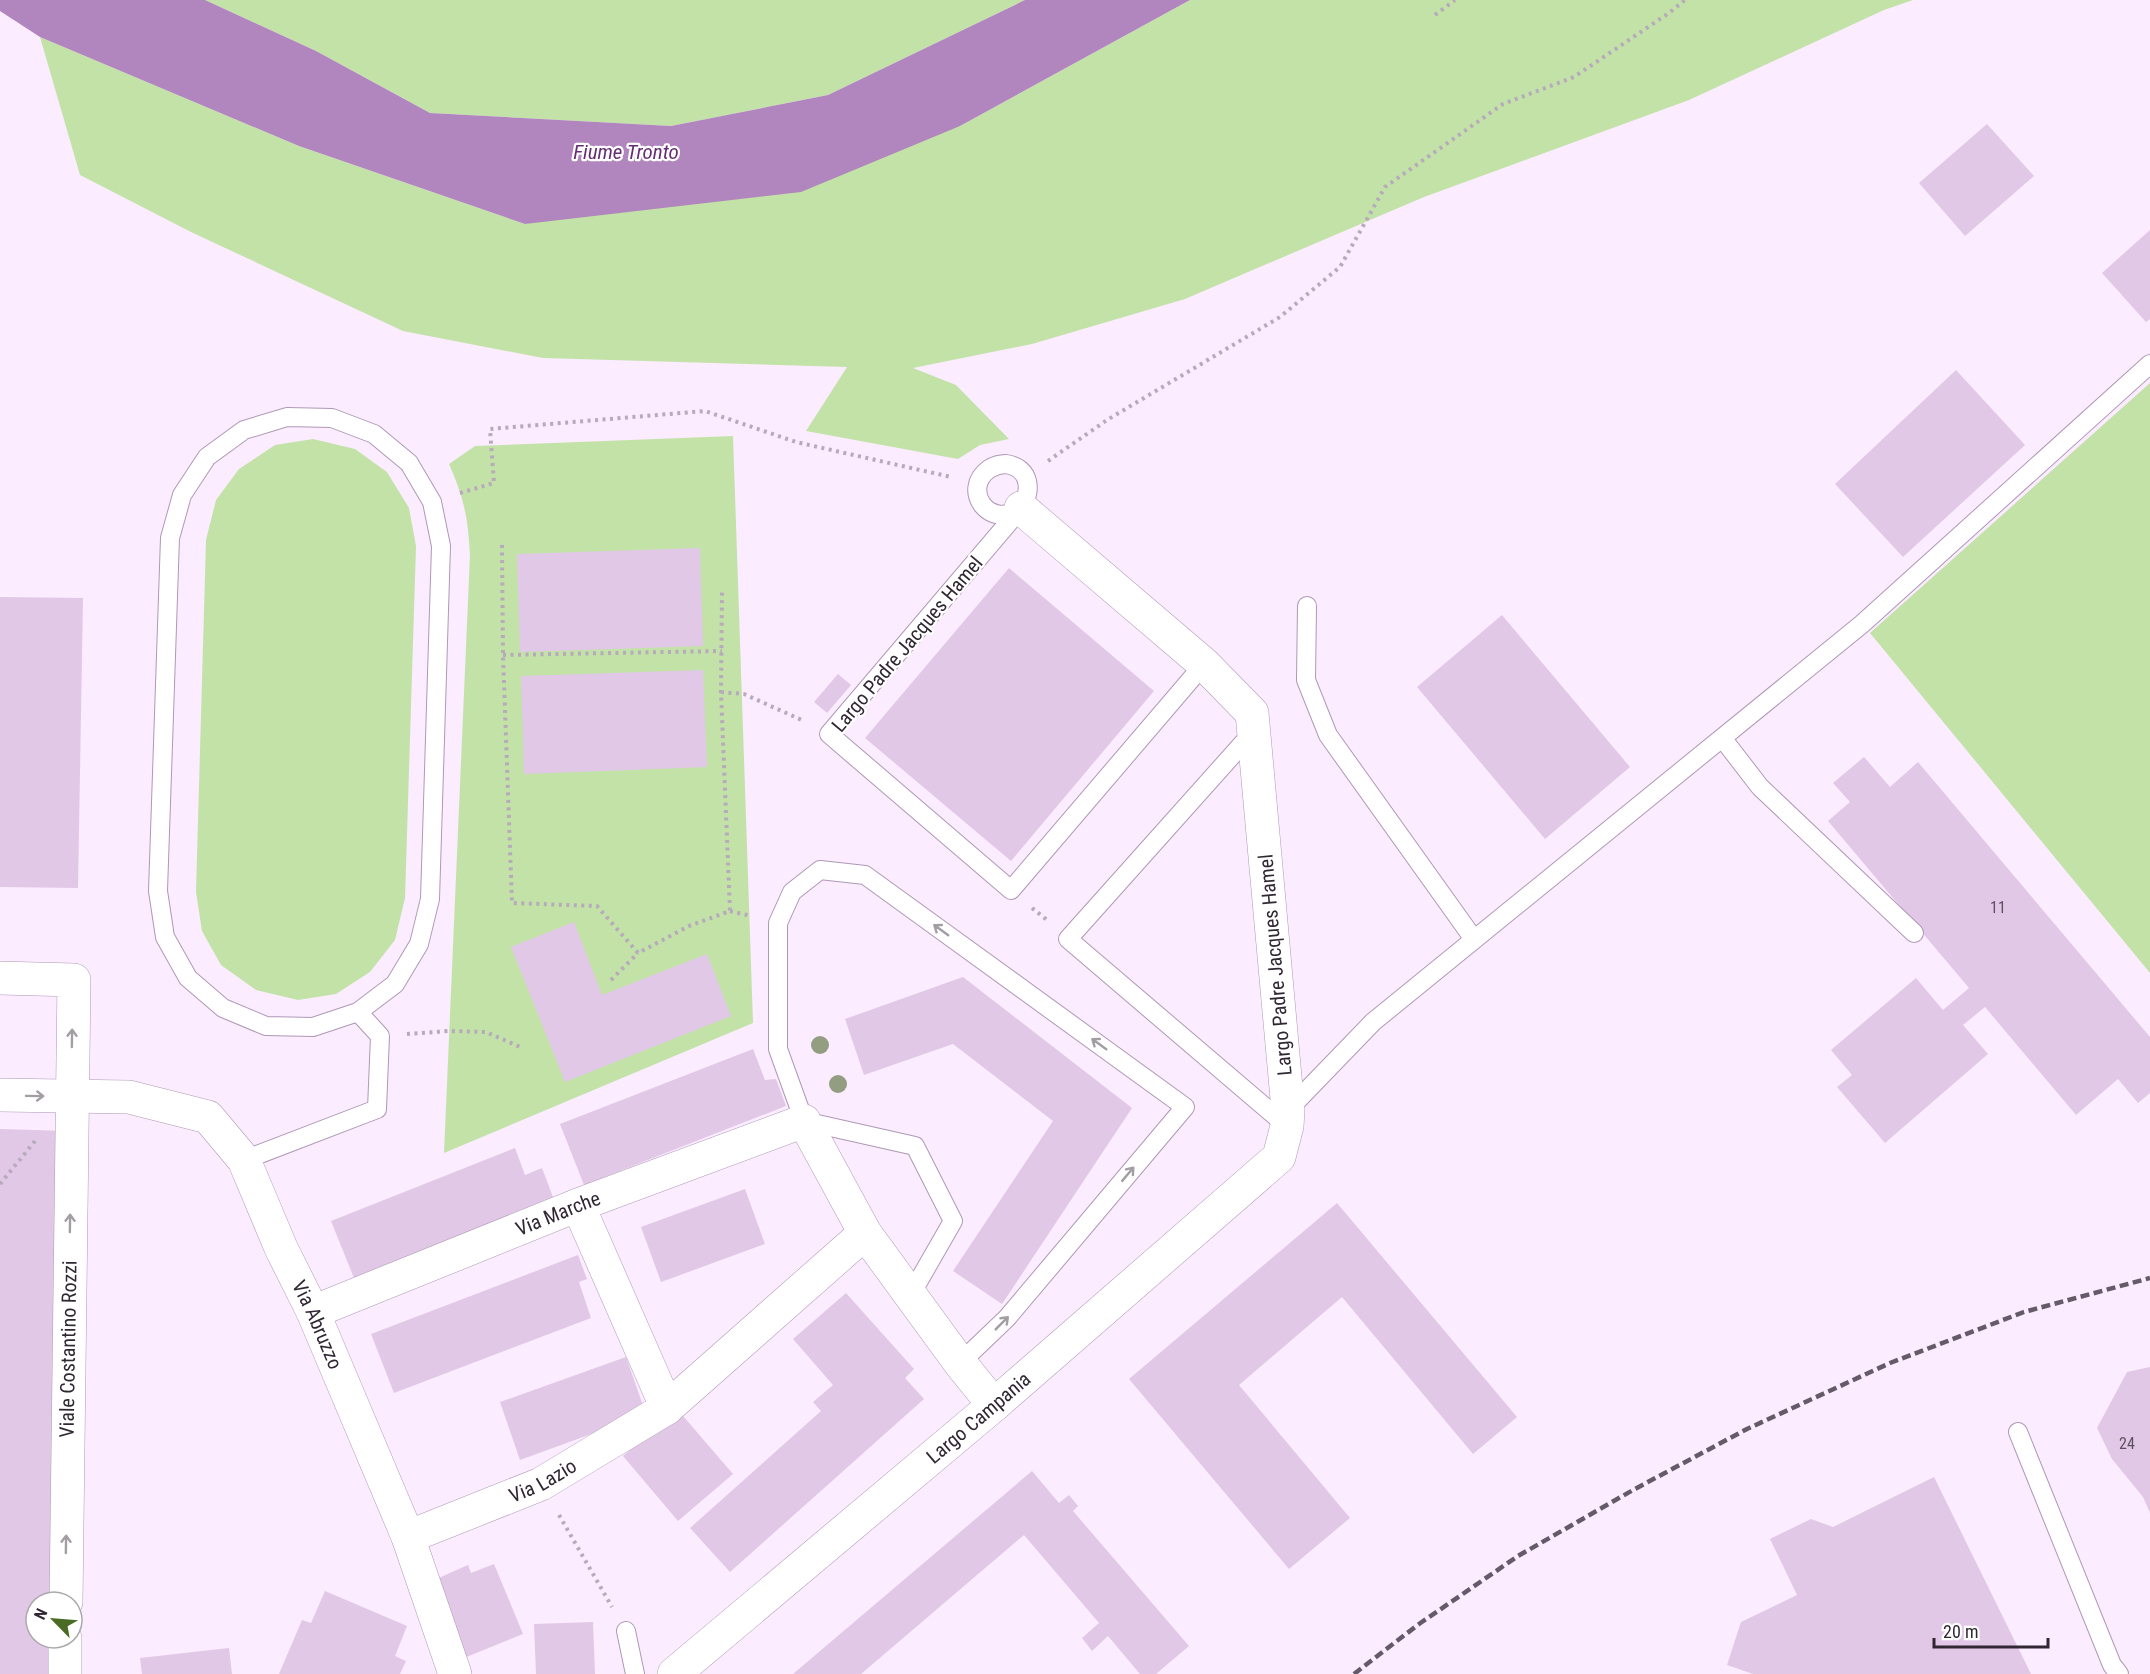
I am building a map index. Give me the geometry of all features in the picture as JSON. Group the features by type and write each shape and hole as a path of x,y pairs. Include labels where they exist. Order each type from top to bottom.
{"street":[{"name":"Largo Padre Jacques Hamel","path":"1021,508 1204,664 1252,714 1288,1118 1279,1157"},
{"name":"Viale Costantino Rozzi","path":"0,978 74,980 66,1590"},
{"name":"Via Abruzzo","path":"0,1095 129,1097 208,1117 244,1160 281,1248 313,1312 408,1537 455,1674"},
{"name":"Via Marche","path":"313,1312 578,1205 804,1121"},
{"path":"804,1121 865,1233 960,1363 994,1405"},
{"name":"Largo Campania","path":"674,1674 994,1405 1279,1157"},
{"path":"578,1205 667,1408"},
{"name":"Via Lazio","path":"408,1537 541,1484 667,1408 865,1233"},
{"path":"65,1650 65,1674"}],"lane":[{"path":"1288,1118 1373,1022 1473,938 1723,739 1862,624 2150,364"},
{"path":"287,417 332,418 374,434 409,463 432,502 441,546 430,899 419,944 394,984 358,1012 313,1027 266,1026 223,1008 188,978 165,937 158,891 170,538 182,495 207,457 244,430 287,417"},
{"path":"1021,508 1003,516 986,510 977,494 978,483 983,473 1002,464 1018,469 1025,476"},
{"name":"Largo Padre Jacques Hamel","path":"1011,890 829,734 1021,508 1028,498 1029,488 1025,476"},
{"path":"1307,606 1306,680 1328,735 1473,938"},
{"path":"1011,890 1204,664"},
{"path":"1068,939 1253,732"},
{"path":"1723,739 1760,787 1914,933"},
{"path":"910,1296 953,1221 915,1146 804,1121 778,1049 778,923 792,892 820,870 865,875 1185,1107 1007,1318 960,1363"},
{"name":"Largo Padre Jacques Hamel","path":"1068,939 1288,1118"},
{"path":"244,1160 377,1109 380,1036 358,1012"},
{"path":"2018,1432 2112,1665 2119,1674"},
{"path":"626,1631 635,1674"}],"path":[{"path":"1435,15 1455,0"},
{"path":"1025,476 1107,420 1280,317 1340,267 1385,187 1503,104 1574,77 1685,0"},
{"path":"432,502 494,483 490,429 705,411 796,442 978,483"},
{"path":"501,545 512,903 597,906 638,952"},
{"path":"611,980 638,952 689,926 730,911 721,692 722,590"},
{"path":"503,654 722,651"},
{"path":"721,692 744,694 796,716 829,734"},
{"path":"1011,890 1068,939"},
{"path":"380,1036 449,1030 486,1032 520,1047"},
{"path":"541,1484 626,1631"}],"green space":[{"path":"205,0 1025,0 828,95 671,126 430,113 316,51"},
{"path":"1190,0 1913,0 1884,10 1689,100 1424,197 1185,299 1032,344 913,368 956,385 1009,439 980,445 958,459 806,431 847,367 543,358 403,331 191,232 80,175 40,37 299,146 525,224 960,126"},
{"path":"2150,383 2150,973 1870,633"},
{"path":"733,436 753,1023 444,1153 470,555 464,508 449,464 475,446"},
{"path":"313,439 355,449 387,472 409,508 416,546 405,898 395,940 370,972 336,994 298,1000 256,990 221,965 202,931 196,892 206,540 216,500 239,469 275,445"}],"water":[{"name":"Fiume Tronto","path":"0,0 205,0 316,51 430,113 671,126 828,95 1025,0 1190,0 960,126 801,192 525,224 299,146 40,37 0,11"}],"building":[{"path":"1987,124 2034,176 1965,236 1919,183"},
{"path":"2150,230 2150,319 2146,322 2102,273"},
{"path":"1956,370 2025,445 1903,557 1835,484"},
{"path":"700,548 703,646 520,652 517,554"},
{"path":"1009,568 1154,691 1011,861 865,738"},
{"path":"0,597 83,598 78,888 0,887"},
{"path":"1502,615 1630,767 1545,839 1417,687"},
{"path":"703,670 707,767 524,774 521,676"},
{"path":"838,674 851,685 827,713 814,702"},
{"path":"1864,757 1890,787 1918,762 2150,1037 2150,1093 2138,1103 2118,1079 2076,1115 1985,1007 1963,1025 1988,1054 1885,1143 1837,1087 1852,1075 1831,1050 1916,978 1943,1010 1969,988 1828,821 1850,802 1833,783"},
{"path":"574,922 602,995 707,954 731,1016 565,1082 511,947"},
{"path":"963,977 1132,1108 1002,1304 953,1271 1053,1121 953,1044 864,1075 845,1019"},
{"path":"753,1049 765,1080 776,1079 786,1106 584,1185 560,1124"},
{"path":"0,1129 67,1131 51,1590 24,1590 24,1650 50,1650 49,1674 0,1674"},
{"path":"515,1148 525,1175 542,1168 553,1197 354,1278 331,1221"},
{"path":"745,1189 765,1244 661,1282 641,1227"},
{"path":"1337,1203 1517,1417 1473,1454 1342,1297 1239,1385 1350,1518 1289,1569 1129,1379"},
{"path":"578,1255 587,1279 579,1282 591,1318 394,1393 371,1334"},
{"path":"846,1293 914,1369 905,1378 924,1399 730,1572 690,1528 821,1411 813,1402 833,1385 793,1339"},
{"path":"626,1357 646,1414 520,1460 500,1402"},
{"path":"2150,1367 2150,1513 2143,1497 2112,1459 2097,1428 2127,1372"},
{"path":"677,1409 733,1474 678,1521 623,1456"},
{"path":"1032,1471 1059,1503 1069,1495 1078,1506 1073,1511 1189,1646 1156,1674 1140,1674 1108,1636 1092,1651 1082,1638 1099,1623 1024,1535 861,1674 793,1674"},
{"path":"1934,1477 2031,1674 1753,1674 1727,1665 1741,1622 1797,1595 1770,1539 1811,1519 1833,1527"},
{"path":"494,1564 523,1634 464,1658 434,1580 468,1565 471,1573"},
{"path":"325,1591 407,1626 395,1656 406,1661 400,1674 279,1674 302,1620 311,1623"},
{"path":"593,1622 595,1674 536,1674 534,1624"},
{"path":"229,1648 232,1674 142,1674 140,1658"}],"railway":[{"path":"1354,1674 1419,1624 1518,1556 1633,1490 1747,1429 1890,1363 2024,1312 2150,1278"}]}
